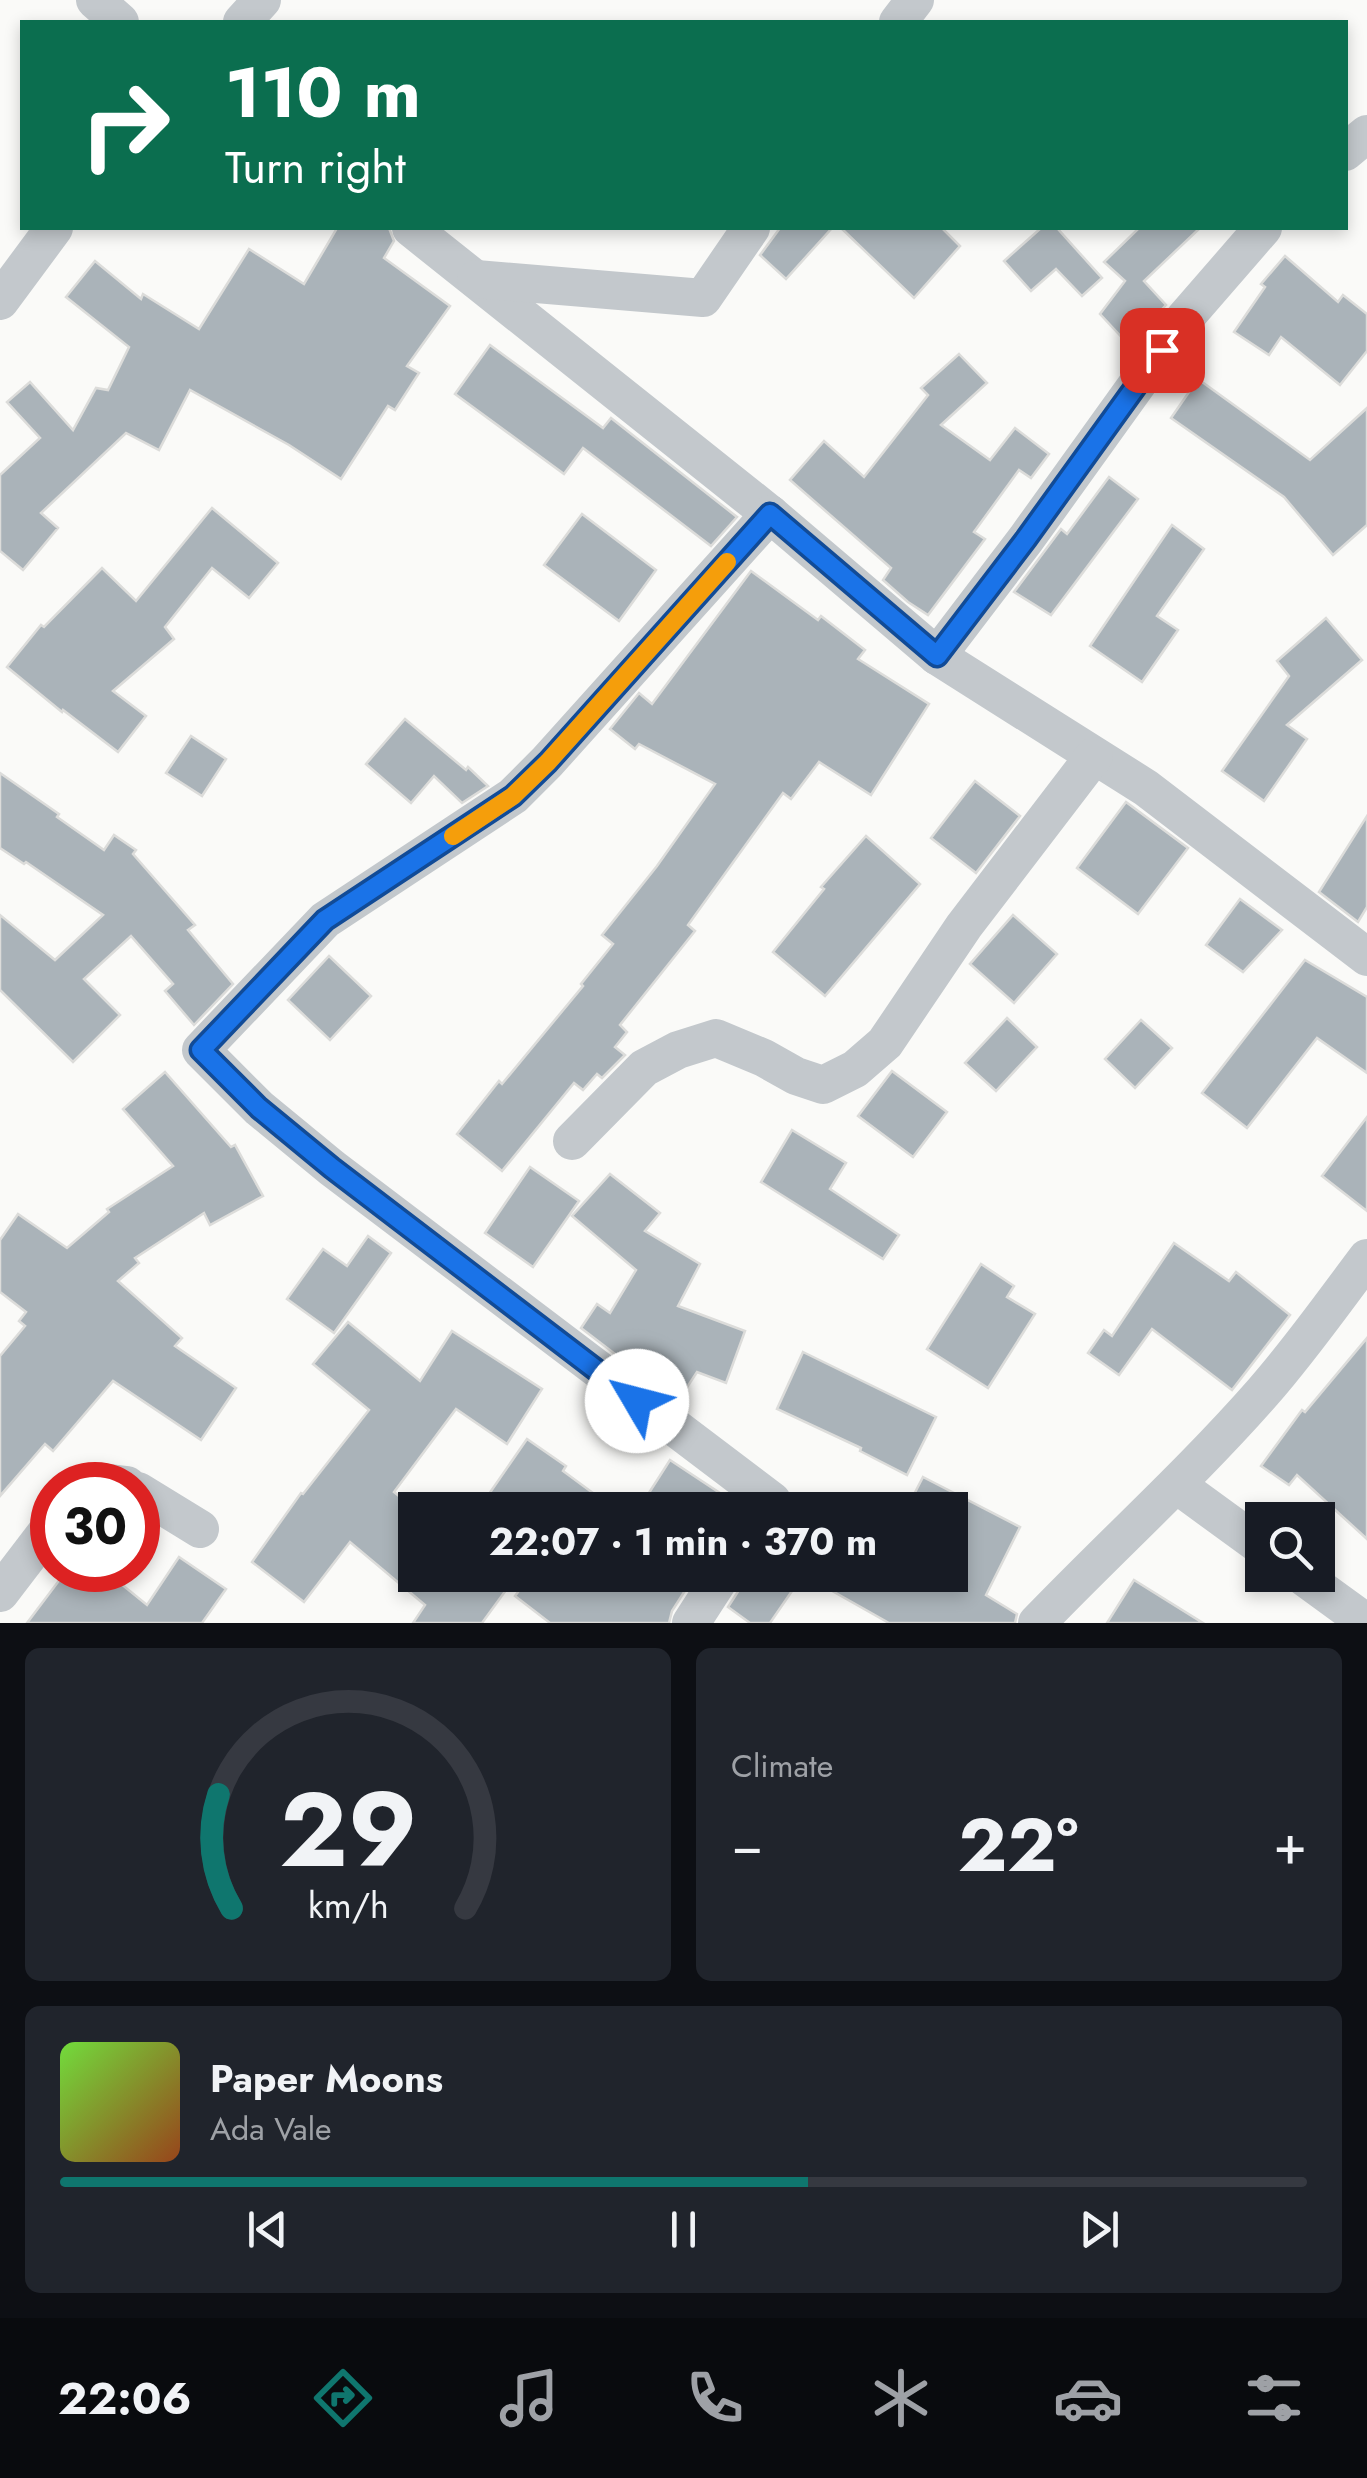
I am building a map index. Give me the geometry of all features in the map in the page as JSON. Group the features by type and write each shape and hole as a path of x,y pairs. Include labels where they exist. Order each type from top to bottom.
{"street":[{"path":"95,0 118,20"},
{"path":"244,20 262,0"},
{"path":"0,301 53,230"},
{"path":"414,230 770,514 937,656 1146,788 1367,957"},
{"path":"476,279 703,298 750,230"},
{"path":"937,656 1184,318 1261,230"},
{"path":"760,1492 332,1168 259,1108 201,1050 325,920 513,796 770,514"},
{"path":"572,1142 644,1068 678,1050 716,1038 823,1085 856,1069 884,1044 964,926 1094,756"},
{"path":"1037,1623 1177,1485 1265,1390 1367,1258"},
{"path":"1177,1485 1245,1535"},
{"path":"160,1504 200,1529"},
{"path":"0,1593 30,1554"},
{"path":"690,1623 711,1592"},
{"path":"1324,1592 1367,1623"}],"building":[{"path":"336,230 390,230 394,241 384,258 450,306 407,366 419,373 395,410 388,406 341,479 190,390 159,450 126,433 41,513 58,528 23,570 0,551 0,475 40,438 7,402 30,382 73,430 96,388 108,390 129,347 66,297 95,261 141,299 143,294 199,329 249,249 304,284"},
{"path":"779,230 830,230 786,279 760,255"},
{"path":"843,230 944,230 960,246 914,298"},
{"path":"1039,230 1059,230 1102,278 1082,296 1056,269 1031,291 1004,261"},
{"path":"1137,230 1198,230 1144,281 1166,305 1128,344 1100,314 1125,281 1104,262"},
{"path":"1285,256 1338,302 1343,295 1367,314 1367,351 1340,385 1281,337 1269,355 1234,332 1265,287 1261,284"},
{"path":"490,345 603,428 611,418 737,517 711,546 583,448 564,474 455,394"},
{"path":"959,354 987,383 941,425 990,460 1015,428 1049,454 1031,478 1019,470 974,532 985,539 928,615 883,580 891,568 790,480 824,441 864,477 928,395 921,388"},
{"path":"1198,379 1310,460 1367,408 1367,525 1333,555 1284,497 1171,418"},
{"path":"1109,477 1138,499 1051,615 1014,592 1061,529 1067,534"},
{"path":"212,508 278,563 249,598 212,568 165,627 174,639 113,691 146,716 118,752 7,667 41,625 44,627 102,568 136,601"},
{"path":"582,514 656,570 619,621 544,565"},
{"path":"1172,525 1204,549 1157,616 1178,630 1142,682 1090,646"},
{"path":"751,571 865,650 858,659 929,704 871,795 819,762 791,799 783,793 688,925 695,931 620,1025 627,1032 615,1047 625,1055 602,1078 597,1074 583,1090 574,1083 502,1171 457,1134 583,986 613,944 602,935 715,784 639,744 635,749 610,729 639,693 652,704"},
{"path":"1326,618 1362,660 1287,725 1307,739 1264,801 1222,771 1289,676 1277,661"},
{"path":"405,719 488,786 462,803 434,776 411,803 366,764"},
{"path":"191,736 226,759 202,796 166,773"},
{"path":"0,773 104,850 114,835 136,850 133,854 195,925 188,930 233,984 194,1025 165,991 173,984 131,936 84,979 120,1015 73,1062 0,990 0,915 55,960 103,915 0,848"},
{"path":"975,781 1020,816 976,873 931,838"},
{"path":"1126,802 1188,848 1138,914 1077,868"},
{"path":"1367,816 1367,907 1358,922 1319,892"},
{"path":"866,836 920,884 825,996 773,952 824,889 821,887"},
{"path":"1240,899 1282,930 1243,972 1206,945"},
{"path":"1013,915 1057,954 1014,1003 970,964"},
{"path":"329,956 371,996 330,1040 288,1000"},
{"path":"1305,960 1367,997 1367,1073 1317,1038 1247,1128 1202,1093"},
{"path":"1007,1018 1037,1047 996,1091 965,1063"},
{"path":"1141,1020 1172,1048 1135,1088 1105,1059"},
{"path":"892,1071 947,1112 913,1157 858,1116"},
{"path":"165,1072 231,1147 235,1145 263,1196 210,1225 204,1213 135,1258 139,1263 118,1281 182,1338 175,1346 236,1388 201,1440 113,1381 53,1451 45,1444 0,1496 0,1356 25,1326 19,1321 26,1312 0,1292 0,1240 18,1214 67,1248 109,1212 107,1209 173,1166 123,1109"},
{"path":"1367,1117 1367,1211 1322,1176"},
{"path":"792,1130 846,1163 830,1189 899,1235 883,1259 761,1182"},
{"path":"530,1167 579,1201 533,1267 485,1233"},
{"path":"610,1174 660,1213 645,1231 700,1264 678,1306 745,1331 726,1383 697,1372 678,1401 581,1328 597,1304 610,1313 636,1270 572,1216"},
{"path":"368,1236 391,1253 334,1333 287,1299 323,1249 347,1266"},
{"path":"1174,1243 1229,1281 1236,1272 1290,1315 1232,1390 1152,1329 1119,1375 1088,1353 1104,1330 1112,1336"},
{"path":"981,1264 1014,1286 1007,1297 1035,1314 988,1388 927,1349"},
{"path":"348,1322 420,1381 452,1331 542,1389 507,1444 456,1409 394,1492 398,1495 398,1582 350,1542 304,1602 252,1562 301,1493 369,1410 313,1364"},
{"path":"1367,1338 1367,1539 1335,1510 1335,1502 1327,1502 1297,1475 1289,1485 1261,1466 1302,1410 1305,1412"},
{"path":"803,1352 936,1417 907,1475 860,1451 861,1448 777,1409"},
{"path":"527,1439 566,1466 563,1471 592,1492 490,1492"},
{"path":"670,1460 718,1492 650,1492"},
{"path":"923,1477 952,1492 915,1492"},
{"path":"968,1500 1020,1527 986,1595 1017,1614 1015,1623 889,1623 834,1592 968,1592"},
{"path":"179,1557 226,1589 202,1623 27,1623 50,1592 131,1592 147,1605 156,1592 160,1592 160,1586"},
{"path":"1134,1580 1203,1623 1107,1623"},
{"path":"410,1592 505,1592 482,1623 413,1623 425,1605"},
{"path":"518,1592 684,1592 669,1623 550,1623 515,1596"},
{"path":"738,1592 791,1592 770,1623 750,1623 728,1607"}],"slow traffic":[{"path":"453,836 513,796 548,762 727,562"}],"route":[{"path":"637,1401 332,1168 259,1108 201,1050 325,920 513,796 770,514 937,656 1162,350"}]}
